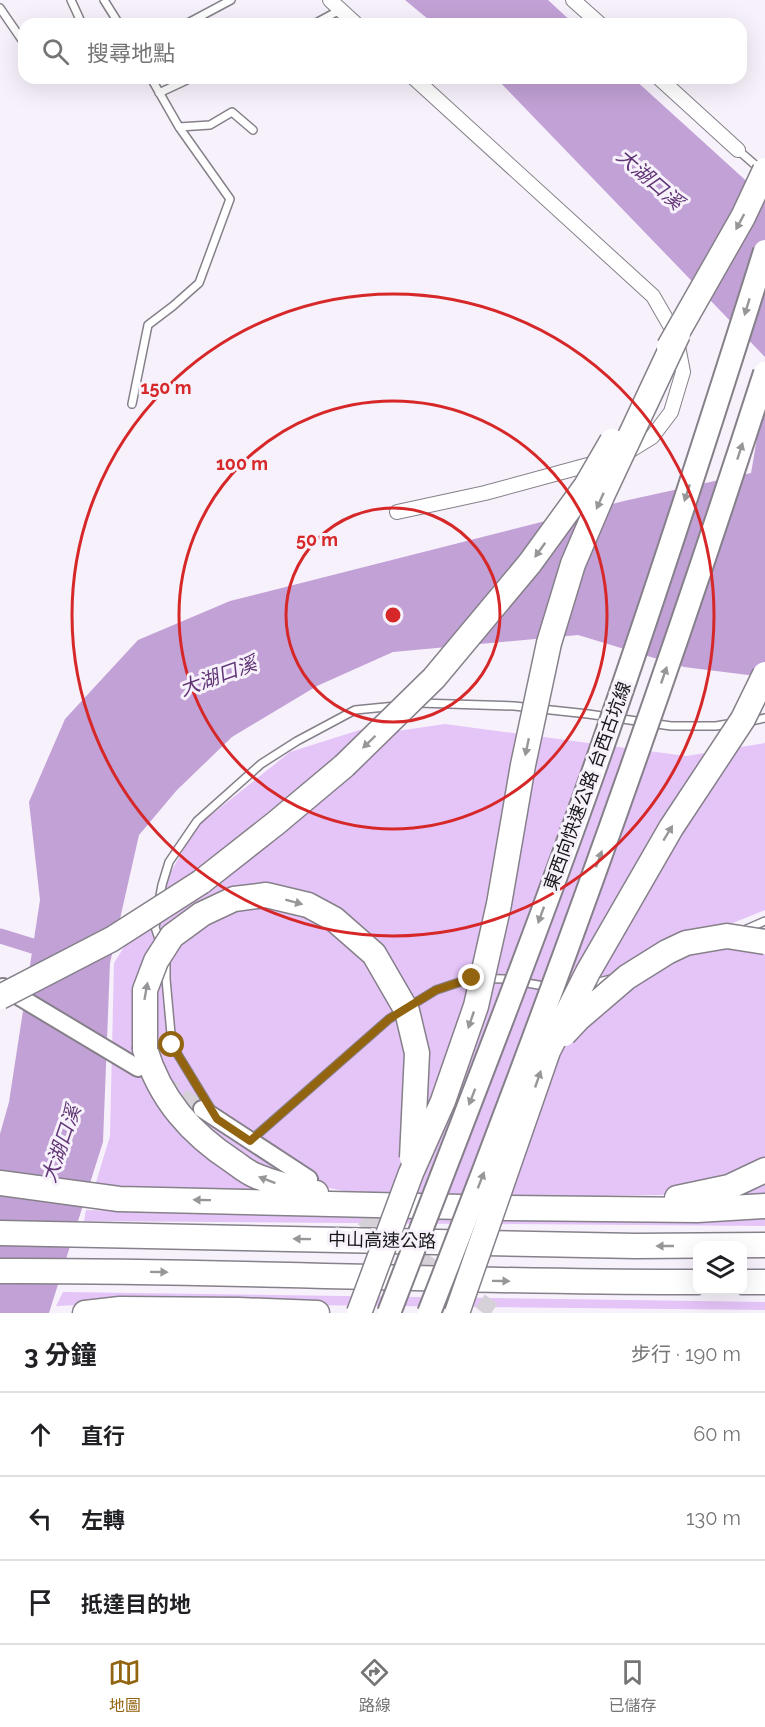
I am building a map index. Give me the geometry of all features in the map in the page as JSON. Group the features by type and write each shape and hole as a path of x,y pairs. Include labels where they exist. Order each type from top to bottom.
{"highway":[{"path":"359,1313 411,1173 443,1101 476,1006 499,904 523,765 549,643 573,564 602,496 678,334 743,217 765,172"},
{"name":"東西向快速公路 台西古坑線","path":"389,1313 514,988 593,773 765,251"},
{"path":"0,997 112,939 201,882 276,824 344,766 434,678 530,563 586,486 641,390 678,334"},
{"name":"東西向快速公路 台西古坑線","path":"429,1313 489,1161 629,779 705,558 765,373"},
{"path":"457,1313 548,1051 588,972 665,838 743,719 765,674"},
{"path":"365,1204 278,1184 252,1174 218,1152 188,1126 168,1099 151,1069 137,1060 145,990 156,961 172,936 202,914 234,899 266,895 308,905 334,919 374,954 407,1011 417,1053 411,1173"},
{"path":"548,1051 579,1019 627,977 667,952 686,943 727,936 765,942"},
{"path":"506,1208 543,1202 617,1203 683,1198 729,1187 765,1170"},
{"path":"0,1183 119,1199 506,1208 697,1210 765,1206"},
{"name":"中山高速公路","path":"0,1233 636,1246 765,1245"},
{"name":"中山高速公路","path":"0,1271 100,1270 586,1283 693,1282"},
{"path":"747,1282 765,1282"},
{"path":"85,1313 120,1308 317,1313"}],"street":[{"path":"573,0 593,18"},
{"path":"335,5 349,18"},
{"path":"398,512 485,493 627,454 652,437 671,412 684,372 676,336 653,296 421,84"},
{"path":"666,84 738,150"},
{"path":"0,985 137,1060"},
{"path":"202,1109 309,1179"}],"lane":[{"path":"71,0 79,18"},
{"path":"104,0 115,18"},
{"path":"197,18 231,0"},
{"path":"321,18 335,5"},
{"path":"0,8 18,34"},
{"path":"132,404 148,325 199,283 230,199 179,127 154,84"},
{"path":"159,93 178,84"},
{"path":"179,127 210,125 232,112 253,130"},
{"path":"738,150 765,172"},
{"path":"217,1119 172,1045 166,961 155,927 162,885 169,861 197,821 261,764 297,741 355,710 425,702 514,706 671,726 716,726 765,718"},
{"path":"702,947 765,921"},
{"path":"250,1141 389,1019 436,990 472,978 504,979 567,990 622,977 670,960"}],"shaded area":[{"path":"445,724 686,756 765,743 765,910 725,926 734,950 765,935 765,1160 711,1185 662,1195 518,1197 377,1194 350,1192 281,1179 233,1154 193,1121 164,1073 153,1026 150,954 136,1058 147,1088 184,1136 251,1182 255,1191 94,1189 110,1136 114,963 196,827 290,752 369,727 352,771 397,731"},
{"path":"765,1178 765,1200 714,1203"},
{"path":"86,1210 509,1220 765,1215 765,1226 84,1221"},
{"path":"63,1292 765,1302 765,1310 121,1303 56,1306"}],"water":[{"path":"405,0 548,0 568,18 427,18"},
{"name":"大湖口溪","path":"502,84 640,84 765,198 765,357"},
{"name":"大湖口溪","path":"765,392 765,677 684,667 578,635 393,652 317,686 232,737 177,790 139,835 110,963 103,1142 49,1313 0,1313 0,1134 9,1102 40,900 29,802 65,719 138,640 230,601 624,501 751,473"}],"waterway":[{"path":"0,936 52,952"}],"tunnel":[{"path":"162,1083 202,1109"},
{"path":"343,1204 497,1313"}],"route":[{"path":"172,1045 217,1119 250,1141 389,1019 436,990 472,978"}]}
